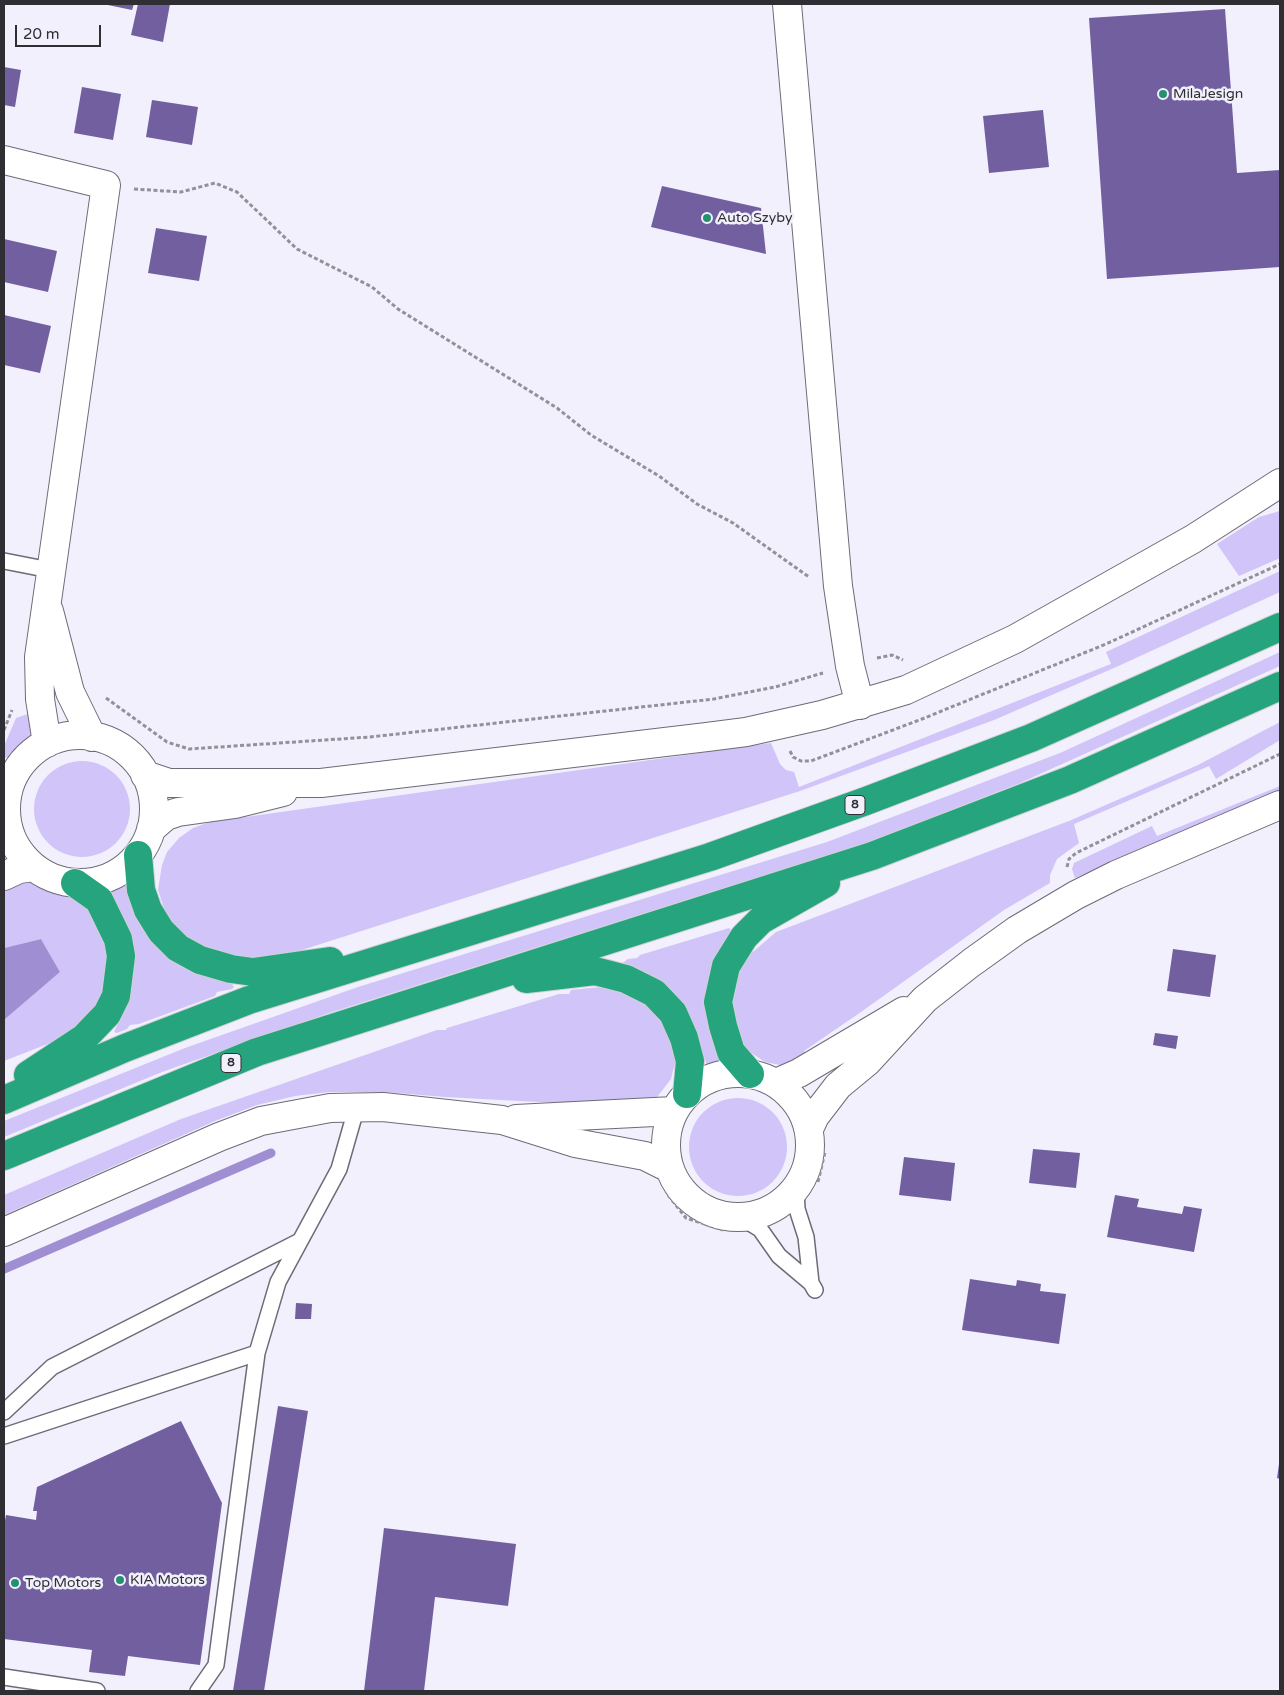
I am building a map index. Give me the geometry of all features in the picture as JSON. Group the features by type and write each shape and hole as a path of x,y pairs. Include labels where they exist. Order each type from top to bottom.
{"highway":[{"name":"8","path":"4,1100 125,1048 249,1000 710,857 866,801 1031,738 1280,627"},
{"name":"8","path":"4,1156 257,1052 872,856 1070,780 1280,686"},
{"path":"138,856 141,890 148,910 161,931 178,948 200,960 231,969 253,972 416,948"},
{"path":"750,1074 731,1052 718,1002 730,958 744,937 761,920 872,856"},
{"path":"4,1091 84,1038 107,1014 116,996 121,956 118,938 99,900 75,883"},
{"path":"464,986 594,971 626,979 654,993 673,1013 684,1038 690,1061 680,1102"}],"street":[{"path":"787,4 838,586 850,666 860,705"},
{"path":"4,160 106,185 38,657 40,699 47,743"},
{"path":"145,775 156,780 169,782 321,782 746,732 860,705 914,687 1015,639 1185,544 1280,483"},
{"path":"47,605 70,692 92,737"},
{"path":"77,736 92,737 103,739 123,749 145,775 154,801 151,829 138,856 110,877 75,883 47,875 34,867 15,844 5,818 7,781 21,764 47,743 77,736"},
{"path":"151,829 166,816 178,812 234,804 321,782"},
{"path":"809,1129 797,1103 776,1083 750,1074 723,1074 710,1078 680,1102 665,1139 669,1168 685,1196 711,1213 742,1218 772,1209 796,1189 809,1161 809,1129 815,1116 838,1086 867,1062 925,999 970,963 1017,930 1076,894 1142,863 1280,805"},
{"path":"4,876 19,869 34,867"},
{"path":"776,1083 799,1073 925,999"},
{"path":"502,1120 680,1102"},
{"path":"4,1232 180,1152 253,1124 295,1113 357,1106 446,1112 502,1120 574,1143 645,1156 669,1168"}],"lane":[{"path":"4,561 50,570"},
{"path":"198,1691 216,1665 257,1353 278,1282 339,1169 357,1106"},
{"path":"742,1218 760,1229 780,1256 813,1286 806,1237 797,1210 796,1189"},
{"path":"4,1412 52,1367 300,1241"},
{"path":"4,1436 257,1353"},
{"path":"4,1677 37,1686 97,1691"}],"path":[{"path":"106,185 149,192 181,192 215,183 237,192 297,249 372,287 398,309 557,408 591,435 659,476 697,504 733,523 774,550 799,571 819,583 838,586"},
{"path":"70,692 92,687 167,742 189,749 370,737 714,699 775,687 885,656 909,662"},
{"path":"4,730 15,703 40,699"},
{"path":"1068,874 1069,859 1076,852 1280,754"}],"shaded area":[{"path":"1280,511 1280,558 1239,576 1217,544 1259,517"},
{"path":"1280,571 1280,592 1114,668 994,720 800,791 280,957 256,959 230,957 189,940 175,926 165,911 158,890 162,865 167,852 179,838 193,828 210,822 771,743 780,764 786,770 794,772 799,787 1111,664 1106,652"},
{"path":"1280,652 1280,666 1020,783 866,843 329,1013 162,1072 4,1137 4,1121 185,1048 358,987 827,842 1060,753"},
{"path":"31,713 32,731 22,754 4,758 4,746 16,718"},
{"path":"1280,722 1280,740 1216,779 1209,766 1074,824 1079,843 1057,859 1050,875 1050,883 1004,910 804,1051 808,1058 785,1066 765,1062 750,1052 740,1040 732,1006 735,980 747,957 776,932 1069,821 1198,765"},
{"path":"82,761 100,764 116,775 127,791 130,809 127,827 116,843 100,854 82,857 64,854 48,843 37,827 34,809 37,791 48,775 64,764"},
{"path":"1280,786 1280,790 1075,878 1072,869 1074,863 1152,826 1157,836"},
{"path":"33,881 50,884 68,891 96,915 110,959 107,984 100,1001 84,1022 63,1038 4,1061 4,1020 60,972 41,939 4,948 4,890 13,884"},
{"path":"121,882 189,968 232,984 234,987 217,992 215,996 139,1024 130,1025 127,1029 117,1033 114,1032 127,1004 133,980 134,954 130,932 110,891 111,887"},
{"path":"729,928 732,931 718,954 709,979 708,996 713,1035 721,1065 708,1069 698,1038 621,964 628,959 637,958 640,955"},
{"path":"41,939 60,972 4,1020 4,948"},
{"path":"601,987 624,993 647,1005 665,1024 674,1043 676,1059 671,1079 654,1101 633,1107 385,1092 329,1092 295,1096 257,1105 215,1121 4,1215 4,1195 181,1119 437,1030 446,1030 447,1028 559,994 569,994 571,990"},
{"path":"738,1098 757,1102 772,1113 783,1128 787,1147 783,1166 772,1181 757,1192 738,1196 719,1192 704,1181 693,1166 689,1147 693,1128 704,1113 719,1102"}],"building":[{"path":"103,4 134,4 132,10"},
{"path":"138,4 170,4 163,42 131,35"},
{"name":"MilaJesign","path":"1225,9 1237,173 1280,170 1280,267 1107,279 1089,18"},
{"path":"4,67 21,70 15,107 4,105"},
{"path":"82,87 121,94 113,140 74,133"},
{"path":"152,100 198,107 192,145 146,137"},
{"path":"1043,110 1049,167 989,173 983,116"},
{"name":"Auto Szyby","path":"662,186 761,208 766,254 651,227"},
{"path":"156,228 207,236 199,281 148,273"},
{"path":"4,239 57,251 48,292 4,282"},
{"path":"4,315 51,326 40,373 4,365"},
{"path":"1173,949 1216,955 1210,997 1167,991"},
{"path":"1155,1033 1178,1036 1176,1049 1153,1045"},
{"path":"1033,1149 1080,1153 1076,1188 1029,1183"},
{"path":"904,1157 955,1163 951,1201 899,1195"},
{"path":"1115,1195 1139,1199 1137,1207 1182,1214 1184,1206 1202,1209 1194,1252 1107,1237"},
{"path":"970,1279 1016,1286 1017,1280 1041,1284 1040,1291 1066,1294 1059,1344 962,1330"},
{"path":"296,1303 312,1304 311,1319 295,1319"},
{"path":"278,1406 308,1411 264,1691 233,1691"},
{"name":"KIA Motors","path":"181,1421 222,1503 200,1665 128,1656 125,1676 89,1672 92,1650 4,1639 4,1526 6,1515 36,1520 37,1511 33,1511 37,1487"},
{"path":"1280,1464 1280,1479 1277,1478"},
{"path":"384,1528 516,1544 508,1606 435,1597 424,1691 364,1691"}],"waterway":[{"path":"4,1269 271,1153"}],"place":[{"name":"MilaJesign","path":"1163,94"},
{"name":"Auto Szyby","path":"707,218"},
{"name":"KIA Motors","path":"120,1580"},
{"name":"Top Motors","path":"15,1583"}]}
